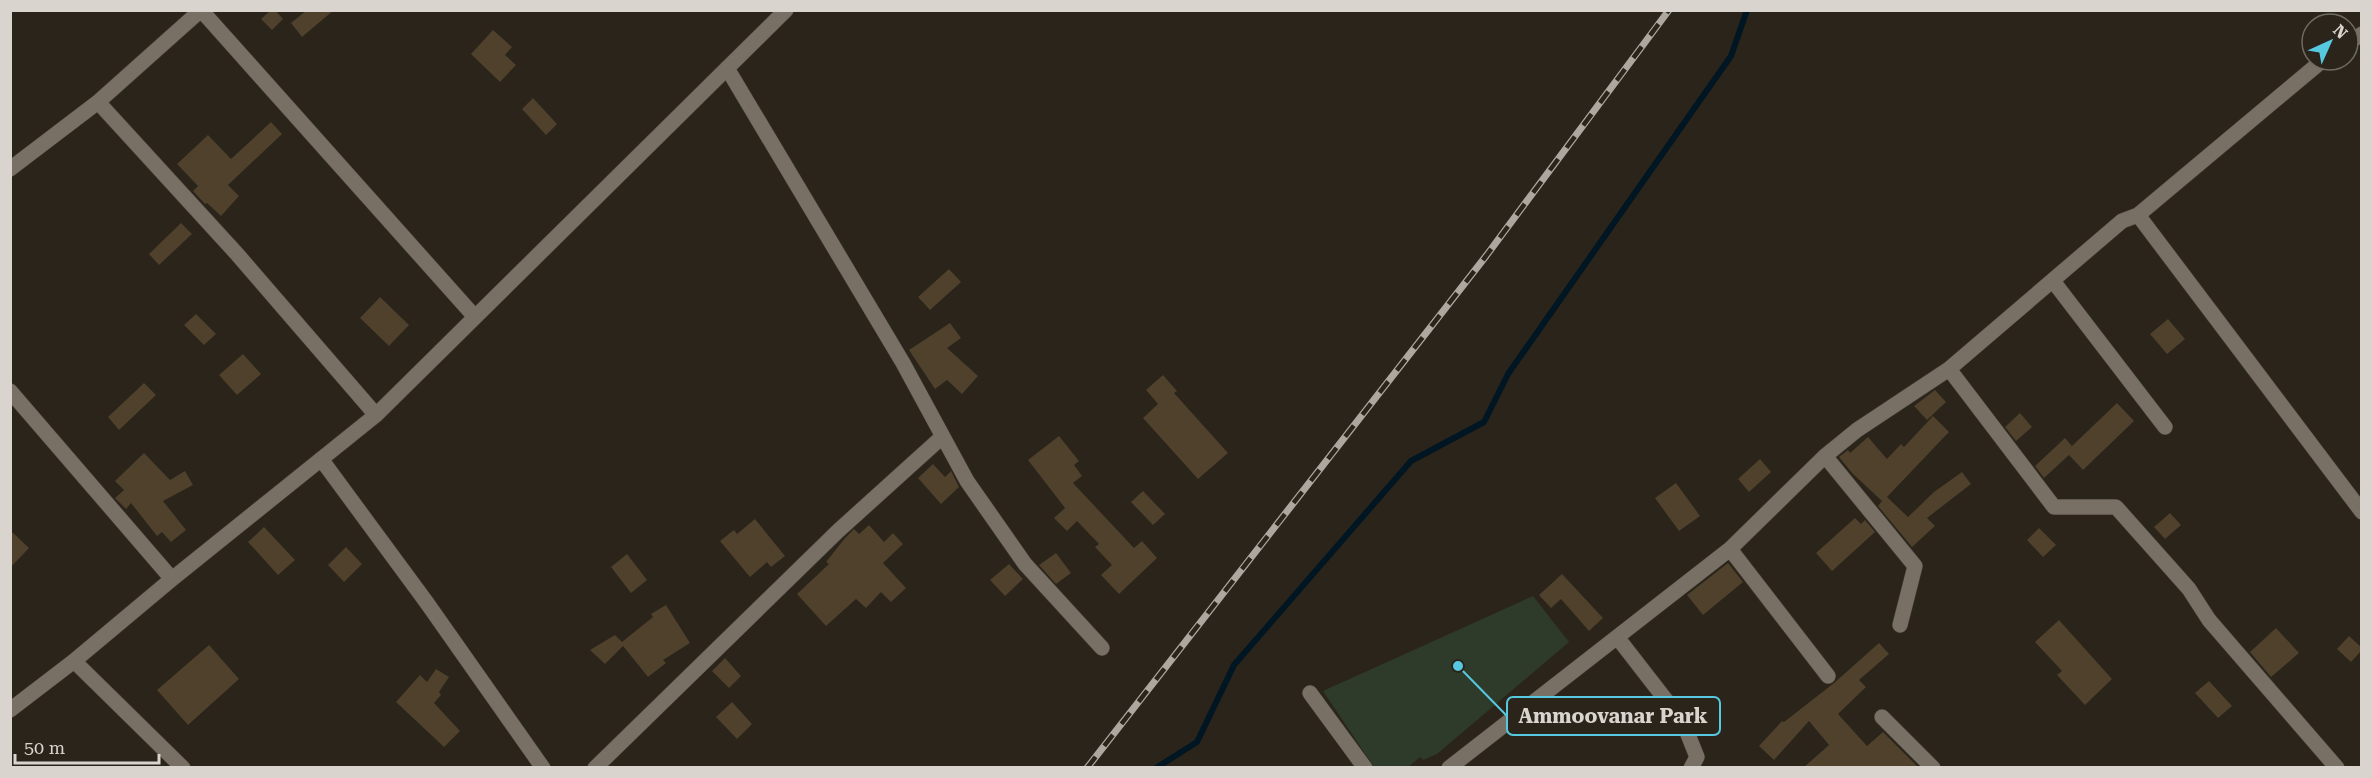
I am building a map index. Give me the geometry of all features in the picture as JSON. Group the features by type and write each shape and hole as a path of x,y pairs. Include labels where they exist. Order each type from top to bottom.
{"street":[{"path":"10,169 98,102 201,10 475,317"},
{"path":"10,710 74,661 376,415 786,10"},
{"path":"727,68 903,363 967,481 1025,564 1102,648"},
{"path":"1449,768 1730,549 1825,456 1857,430 1949,369 2122,221 2138,215 2310,72"},
{"path":"98,102 237,254 376,415"},
{"path":"2138,215 2361,512"},
{"path":"2053,281 2165,427"},
{"path":"1949,369 2054,507 2116,507 2189,590 2209,620 2337,768"},
{"path":"10,391 172,579"},
{"path":"595,768 838,531 942,437"},
{"path":"1825,456 1915,566 1900,625"},
{"path":"321,459 427,603 543,768"},
{"path":"1730,549 1828,676"},
{"path":"1617,637 1683,722 1697,757 1691,768"},
{"path":"74,661 179,766"},
{"path":"1310,693 1365,768"},
{"path":"1882,717 1933,768"}],"green space":[{"path":"1533,596 1569,642 1437,754 1423,760 1420,757 1408,767 1374,767 1323,691"}],"building":[{"path":"271,10 275,10 283,19 272,30 261,19"},
{"path":"307,10 334,10 302,37 291,23"},
{"path":"493,30 512,47 505,55 516,65 500,82 471,54"},
{"path":"533,98 557,124 546,135 522,109"},
{"path":"271,122 282,134 228,185 239,196 221,216 193,191 198,186 177,164 208,135 231,159"},
{"path":"181,223 192,234 159,265 149,254"},
{"path":"949,269 961,282 930,310 918,297"},
{"path":"380,297 409,325 389,346 360,318"},
{"path":"196,314 216,334 204,345 184,325"},
{"path":"2168,319 2185,339 2167,354 2150,334"},
{"path":"950,323 961,338 947,348 978,376 962,394 947,380 935,389 909,350"},
{"path":"243,354 261,374 237,395 219,375"},
{"path":"1163,375 1177,391 1174,393 1228,453 1198,479 1143,418 1158,404 1146,390"},
{"path":"144,383 156,395 119,430 108,417"},
{"path":"1935,390 1946,402 1927,420 1914,406"},
{"path":"2117,403 2134,421 2083,470 2069,455 2044,478 2035,466 2065,438 2072,446"},
{"path":"2020,413 2032,427 2016,441 2005,427"},
{"path":"1933,416 1949,432 1887,497 1908,517 1934,492 1962,472 1971,484 1927,518 1935,526 1912,547 1878,506 1882,501 1852,473 1839,457 1848,450 1850,453 1868,437 1887,459 1901,444 1904,447"},
{"path":"1059,436 1079,461 1074,465 1082,476 1073,483 1134,548 1142,541 1157,558 1119,594 1101,575 1112,565 1095,547 1099,544 1077,521 1067,531 1054,518 1065,508 1028,460"},
{"path":"144,453 170,480 185,471 193,485 163,501 186,530 171,542 162,532 157,536 131,503 126,509 115,498 124,490 115,481"},
{"path":"1760,459 1771,472 1749,492 1738,479"},
{"path":"933,464 945,477 951,471 959,487 941,504 918,478"},
{"path":"1676,483 1700,516 1679,531 1655,498"},
{"path":"1143,491 1165,514 1153,525 1131,502"},
{"path":"2170,513 2181,525 2165,539 2154,527"},
{"path":"1855,518 1861,524 1865,520 1875,532 1832,571 1816,553"},
{"path":"755,519 785,556 771,567 767,562 750,577 720,541 734,530 737,534"},
{"path":"869,525 884,542 893,533 903,544 883,563 906,588 891,602 881,592 866,608 856,599 826,626 797,594 829,564 826,562 854,529 859,534"},
{"path":"264,527 295,560 278,575 248,542"},
{"path":"2039,528 2056,545 2043,557 2027,540"},
{"path":"10,530 29,548 10,568"},
{"path":"346,547 362,564 344,582 328,565"},
{"path":"1056,553 1071,573 1056,584 1039,565"},
{"path":"627,554 647,580 631,593 611,567"},
{"path":"1728,563 1743,582 1703,615 1687,595"},
{"path":"1009,564 1023,579 1005,596 990,580"},
{"path":"1562,574 1603,618 1589,631 1561,599 1551,608 1539,595"},
{"path":"666,605 690,643 663,660 666,663 648,677 623,646 605,664 590,650 615,635 622,642 653,617 651,614"},
{"path":"2059,620 2112,679 2085,705 2057,675 2062,671 2035,642"},
{"path":"2276,628 2299,653 2271,677 2250,652"},
{"path":"2349,636 2361,647 2361,651 2351,662 2337,649"},
{"path":"1879,643 1889,654 1859,680 1866,687 1838,714 1867,746 1883,732 1919,768 1803,768 1829,745 1809,721 1774,760 1759,746 1782,721 1784,722 1834,683"},
{"path":"209,645 239,679 188,725 157,690"},
{"path":"725,658 741,676 729,688 712,671"},
{"path":"436,669 449,677 439,692 441,695 434,703 460,731 444,747 396,702 420,675 427,682"},
{"path":"2209,681 2232,706 2218,718 2195,693"},
{"path":"732,702 752,724 737,739 716,717"}],"waterway":[{"path":"1156,768 1197,742 1234,665 1411,461 1484,422 1508,374 1731,56 1747,10"}],"railway":[{"path":"1087,768 1486,256 1669,10"}],"place":[{"name":"Ammoovanar Park","path":"1458,666"}]}
